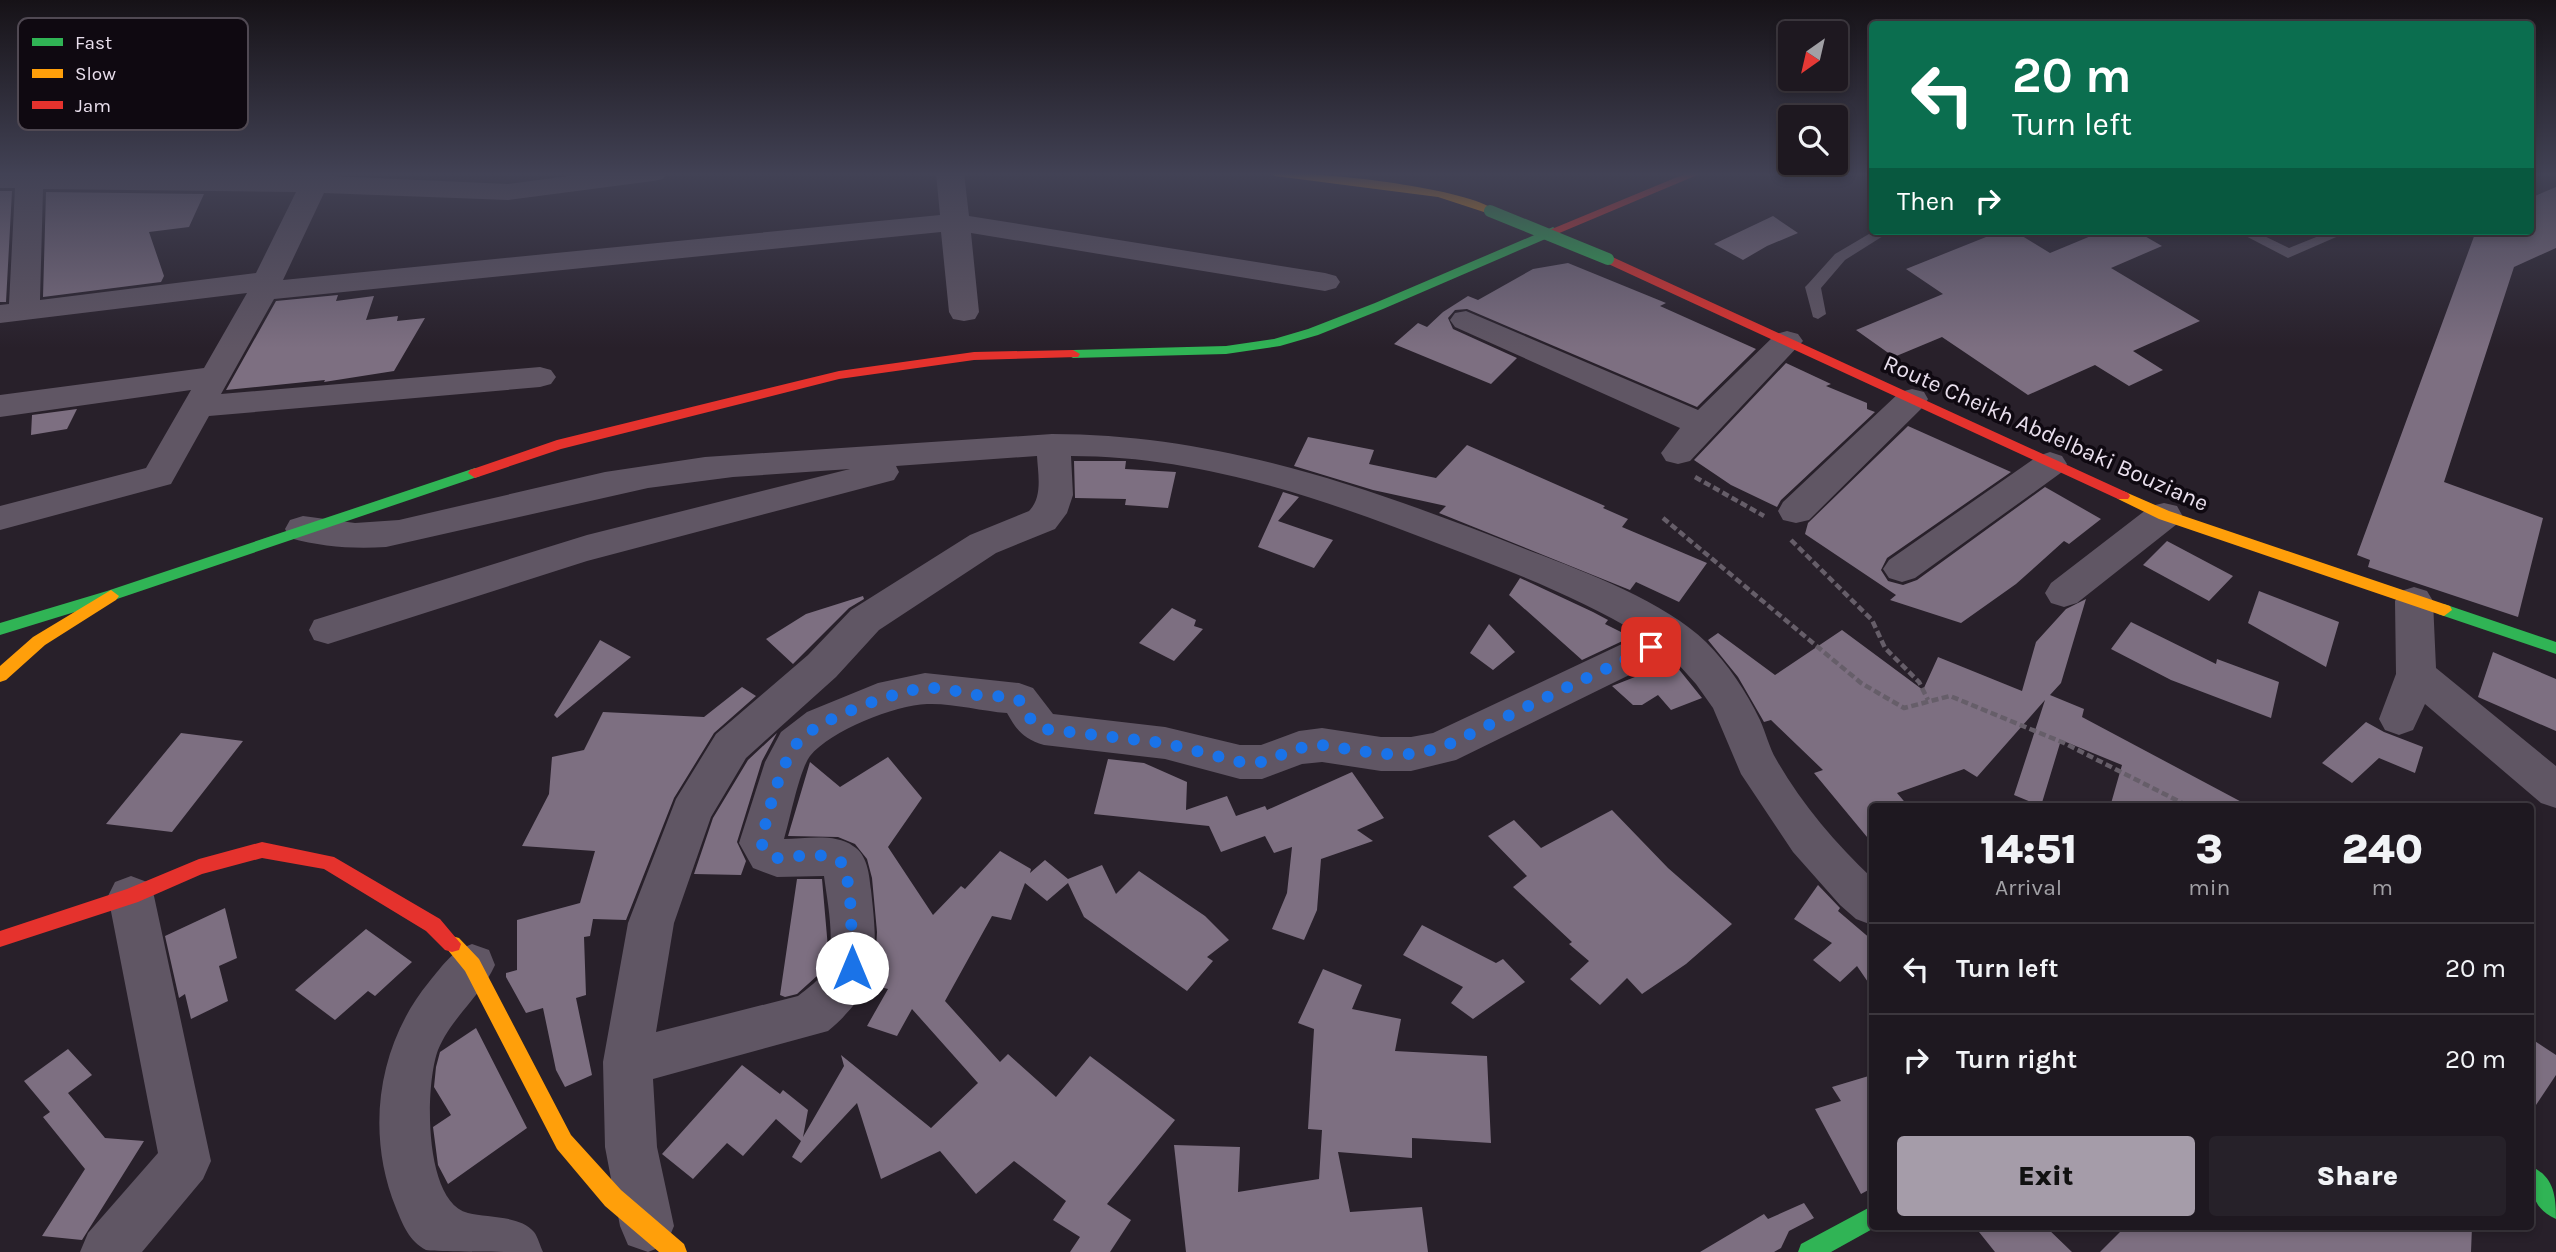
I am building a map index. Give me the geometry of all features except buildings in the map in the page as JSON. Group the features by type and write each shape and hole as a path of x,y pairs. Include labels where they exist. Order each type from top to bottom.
{"street":[{"path":"13,231 12,313 265,286 853,231"},
{"path":"0,518 159,476 265,286 291,231"},
{"path":"955,231 964,312"},
{"path":"1012,231 1325,282"},
{"name":"Route Cheikh Abdelbaki Bouziane","path":"1540,231 1608,259 2164,515 2556,648"},
{"path":"0,629 113,595 557,445 839,375 974,356 1226,350 1275,342 1313,332 1368,311 1557,231"},
{"path":"1466,320 1702,425"},
{"path":"1678,453 1702,425 1787,341"},
{"path":"0,406 216,376"},
{"path":"196,407 541,376"},
{"path":"1782,521 1912,399"},
{"path":"662,1239 631,1147 628,1062 650,923 691,812 731,746 822,666 865,620 990,540 1042,520 1050,514 1056,499 1053,446"},
{"path":"303,529 336,535 387,534 650,476 705,468 955,450 1105,446 1181,453 1251,468 1322,489 1520,560 1600,596 1673,636 1717,680 1740,721 1756,762 1785,806 1837,874 1869,902"},
{"path":"328,630 622,538 783,501 955,450"},
{"path":"1902,569 2050,464"},
{"path":"2064,593 2164,515"},
{"path":"0,676 39,641 113,595"},
{"path":"2399,719 2416,674 2414,601"},
{"path":"628,1062 811,1015 830,1002 844,986 852,968 853,950 846,868 838,859 831,857 777,858 769,855 761,843 786,762 796,744 821,723 892,694 925,688 1019,699 1031,720 1044,729 1165,743 1240,762 1262,762 1299,748 1322,745 1381,754 1411,754 1441,748 1673,636"},
{"path":"2416,674 2556,791"},
{"path":"0,939 131,896 199,867 262,850 328,862 433,925 472,965 564,1142 595,1180 662,1239"},
{"path":"107,1252 185,1161 131,896"},
{"path":"472,965 428,1021 414,1046 407,1079 405,1115 415,1190 428,1218 446,1233 510,1247 516,1252"},
{"path":"2534,1181 2556,1208"},
{"path":"1809,1252 1869,1219"}],"lane":[{"path":"1818,314 1813,287 1840,257 1877,235"},
{"path":"2251,235 2288,254 2333,235"}],"path":[{"path":"1678,453 1669,463 1782,521 1872,620 1885,648 1919,682 1928,700"},
{"path":"1663,518 1861,683 1904,708 1950,696 2064,743 2182,803"}],"traffic: fast":[{"path":"1540,231 1608,259"},
{"path":"1073,354 1226,350 1275,343 1313,332 1379,306 1552,231"},
{"path":"0,629 112,595 475,473"},
{"path":"2444,610 2556,648"},
{"path":"2534,1181 2556,1208"},
{"path":"1809,1252 1869,1219"}],"traffic: slow":[{"path":"2123,496 2164,515 2444,610"},
{"path":"0,676 39,641 111,596"},
{"path":"452,944 472,965 564,1142 613,1198 676,1252"}],"traffic: jam":[{"path":"1608,259 2123,496"},
{"path":"475,473 557,445 839,375 974,356 1073,354"},
{"path":"0,939 131,896 199,867 262,850 328,862 433,925 452,944"}],"route":[{"path":"852,968 851,909 843,863 831,857 777,858 763,850 762,835 786,762 796,744 809,730 821,723 892,694 925,688 1019,699 1031,720 1044,729 1165,743 1240,762 1262,762 1299,748 1322,745 1381,754 1411,754 1441,748 1651,647"}]}
